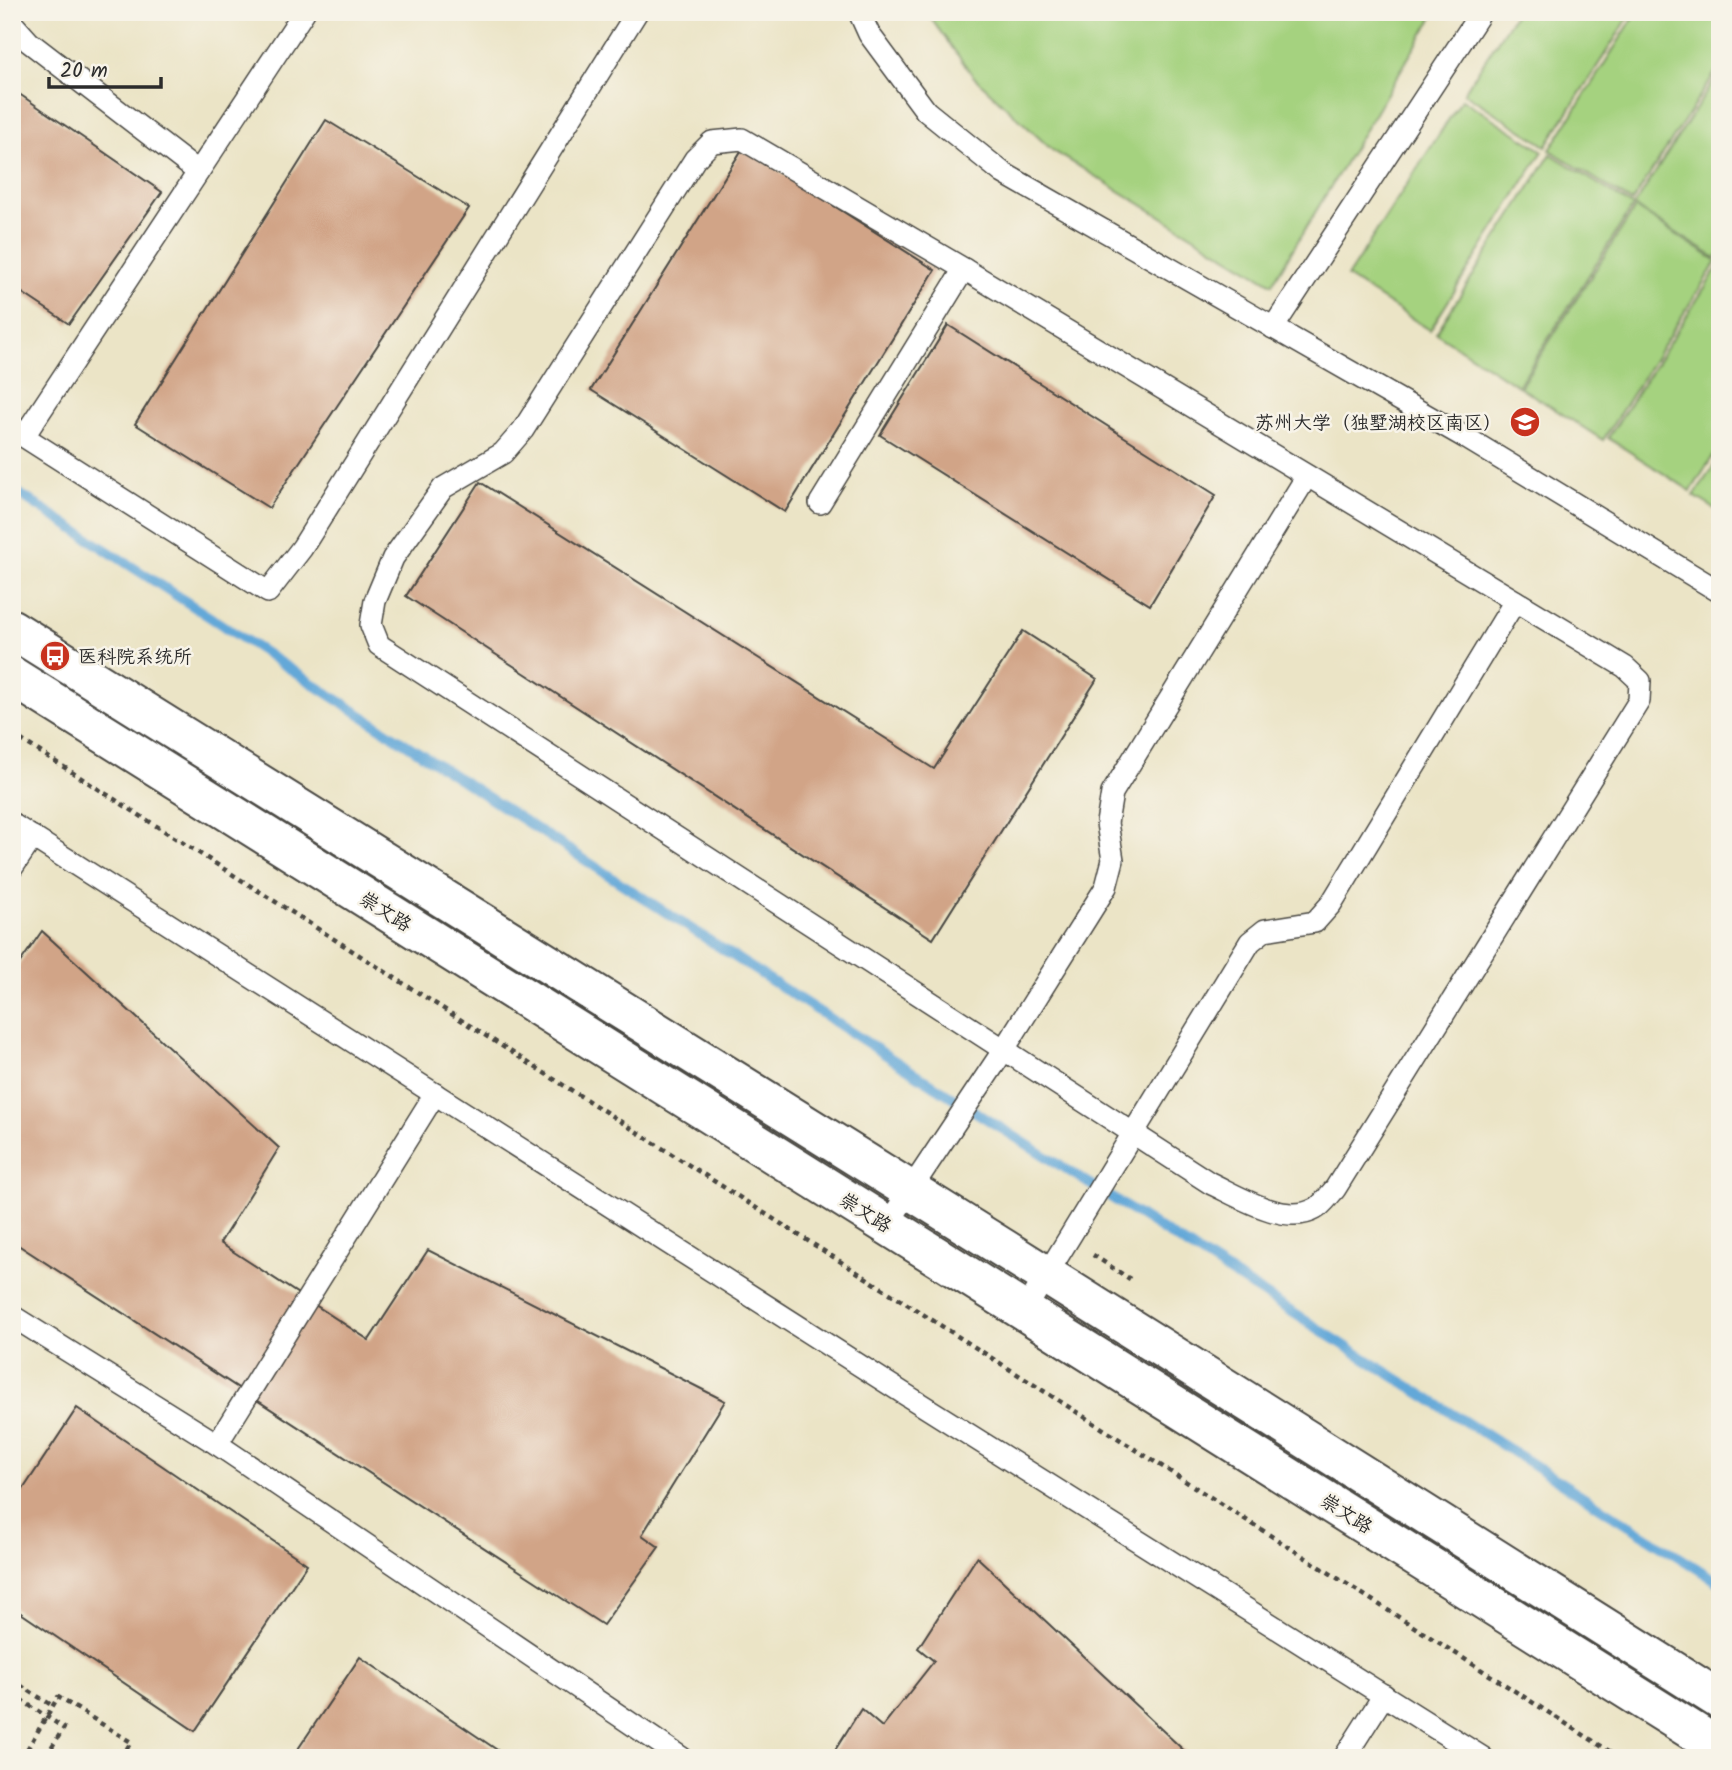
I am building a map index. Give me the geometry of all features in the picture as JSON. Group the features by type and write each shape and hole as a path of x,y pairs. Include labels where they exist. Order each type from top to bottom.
{"street":[{"path":"12,629 1720,1700"},
{"name":"崇文路","path":"12,676 1720,1748"}],"lane":[{"path":"304,12 198,172 18,433 268,592 309,536 637,12"},
{"path":"859,12 869,34 926,110 1003,173 1468,439 1720,593"},
{"path":"1273,328 1481,12"},
{"path":"12,23 29,42 198,172"},
{"path":"742,139 964,269 1625,667 1640,681 1639,701 1335,1189 1317,1209 1297,1215 1260,1207 1210,1183 379,645 370,625 375,601 393,558 443,488 503,453 523,430 695,159 712,142 742,139"},
{"path":"820,503 964,269"},
{"path":"887,1225 1106,887 1113,860 1107,823 1112,793 1307,476"},
{"path":"1025,1310 1250,942 1265,930 1315,922 1331,904 1515,601"},
{"path":"12,824 903,1393 1483,1758"},
{"path":"12,869 33,837"},
{"path":"217,1444 435,1094"},
{"path":"12,1316 217,1444 682,1758"},
{"path":"1344,1758 1384,1695"}],"path":[{"path":"12,734 1620,1758"},
{"path":"12,1680 53,1706"},
{"path":"12,1695 64,1728 51,1748 66,1758"},
{"path":"22,1758 58,1697 131,1742 123,1755 129,1758"}],"green space":[{"path":"926,12 1436,12 1272,284 1052,150 974,77"},
{"path":"1516,12 1632,12 1546,146 1464,93"},
{"path":"1637,12 1720,12 1720,65 1632,202 1550,150"},
{"path":"1720,71 1720,253 1716,258 1634,206"},
{"path":"1462,99 1543,151 1430,330 1347,277"},
{"path":"1551,154 1633,206 1518,386 1436,333"},
{"path":"1635,208 1717,261 1603,440 1520,387"},
{"path":"1720,264 1720,445 1691,491 1608,438"},
{"path":"1720,456 1720,512 1694,496"}],"building":[{"path":"12,89 162,192 69,324 12,286"},
{"path":"326,120 469,208 269,508 135,424"},
{"path":"743,148 935,270 785,512 591,390"},
{"path":"948,325 1216,495 1150,605 880,435"},
{"path":"480,482 934,769 1023,631 1097,679 933,939 406,596"},
{"path":"42,931 279,1148 220,1243 369,1340 428,1250 725,1401 642,1535 659,1547 603,1625 12,1241 12,974"},
{"path":"77,1408 307,1564 195,1731 12,1607 12,1506"},
{"path":"977,1557 1192,1758 830,1758 861,1709 882,1727 934,1661 918,1648"},
{"path":"360,1657 509,1758 292,1758"}],"waterway":[{"path":"12,489 900,1064 1720,1583"}],"place":[{"name":"苏州大学（独墅湖校区南区）","path":"1525,422"},
{"name":"医科院系统所","path":"55,656"}]}
